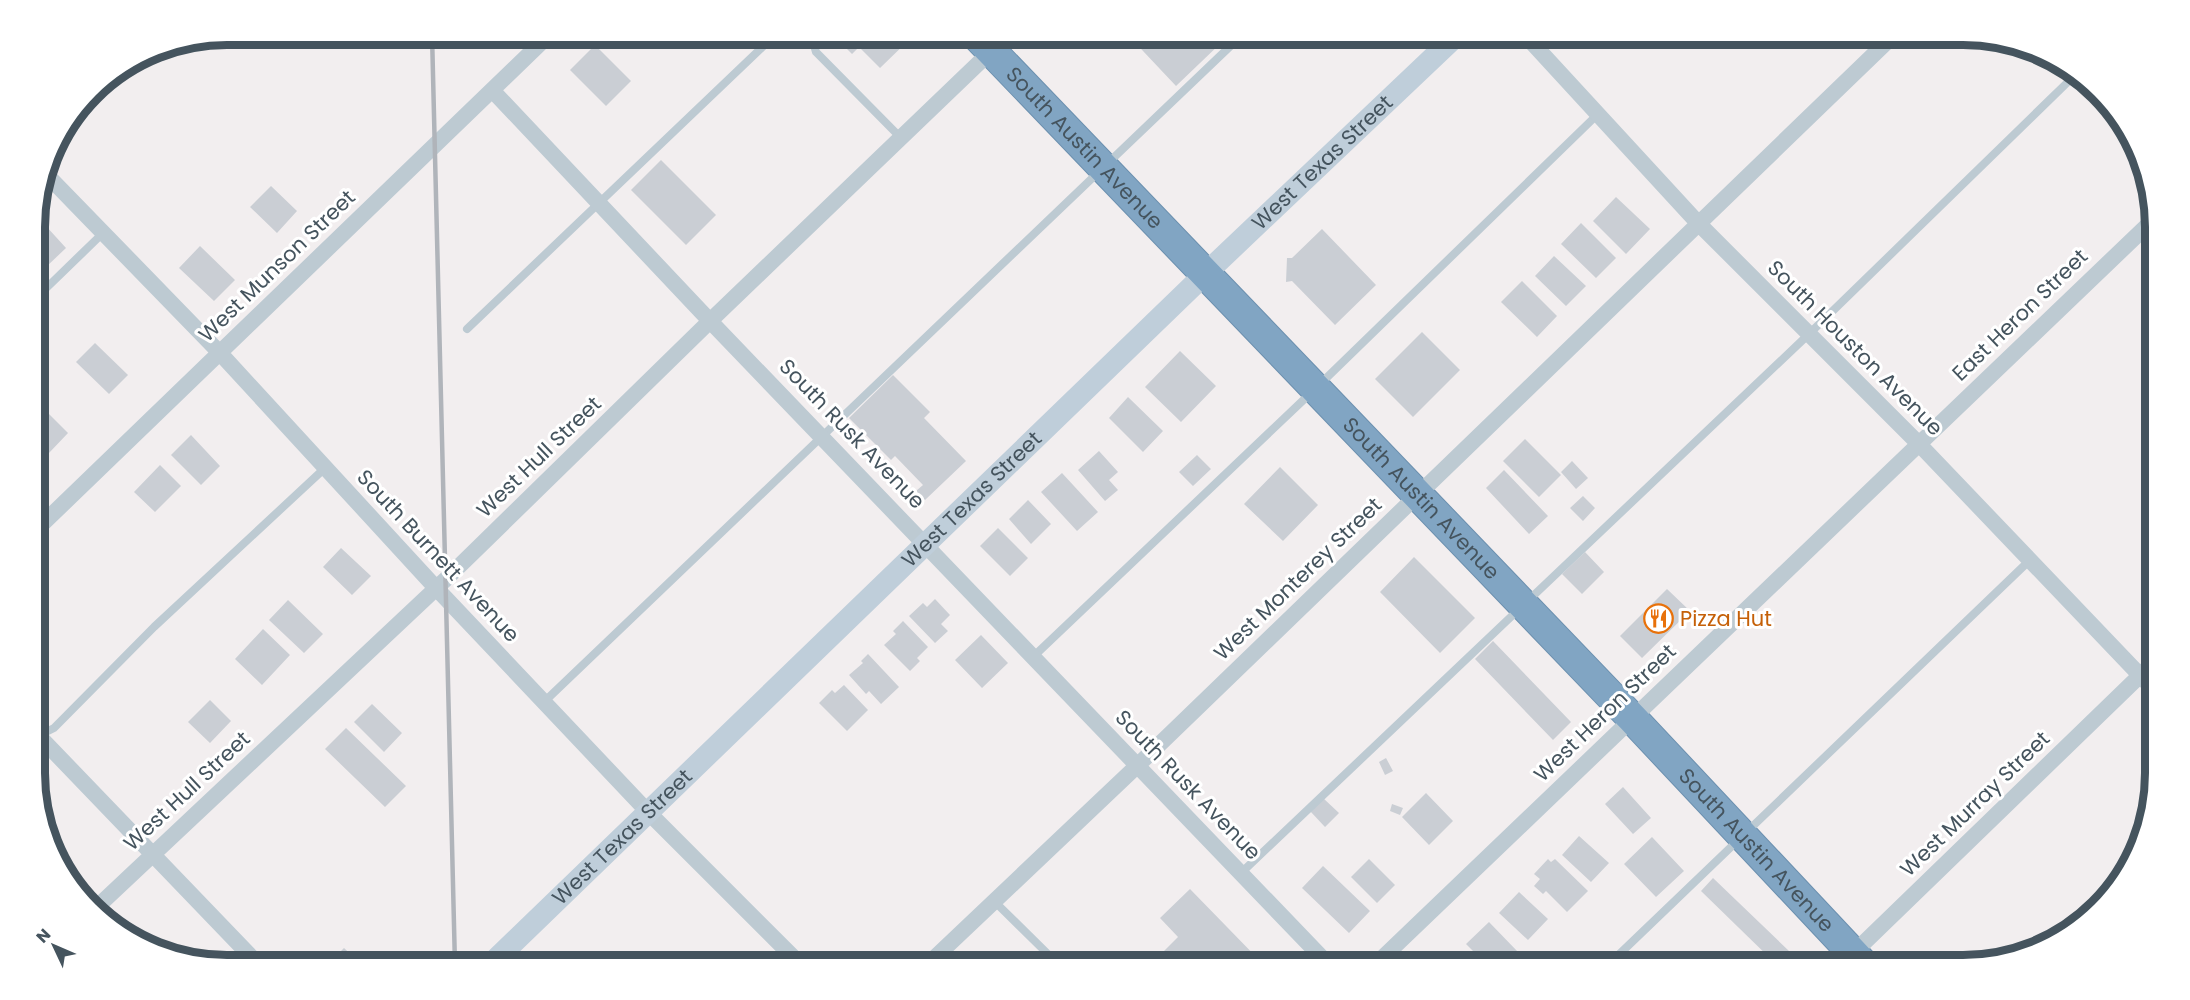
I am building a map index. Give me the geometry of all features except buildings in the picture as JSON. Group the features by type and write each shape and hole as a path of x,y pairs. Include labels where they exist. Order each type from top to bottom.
{"highway":[{"name":"South Austin Avenue","path":"996,45 1103,168 1632,718 1743,836 1848,955"}],"street":[{"name":"West Munson Street","path":"45,521 539,45"},
{"name":"West Hull Street","path":"100,904 436,588 901,138 987,45"},
{"name":"West Texas Street","path":"500,955 1204,274 1446,45"},
{"name":"South Houston Avenue","path":"1534,45 1698,223 1918,443 2145,681"},
{"name":"West Monterey Street","path":"937,955 1138,765 1884,45"},
{"name":"South Rusk Avenue","path":"492,90 710,321 1319,955"},
{"name":"South Burnett Avenue","path":"51,179 219,352 436,588 648,812 791,955"},
{"name":"East Heron Street","path":"1918,443 2145,228"},
{"name":"West Heron Street","path":"1385,955 1918,443"},
{"name":"West Murray Street","path":"1859,955 2145,671"},
{"path":"45,744 248,955"}],"lane":[{"path":"467,329 764,45"},
{"path":"814,45 816,52 901,138"},
{"path":"544,702 1232,45"},
{"path":"1241,873 1809,334 2070,80"},
{"path":"1034,656 1315,389 1598,114"},
{"path":"45,289 103,233"},
{"path":"45,732 54,728 154,627 326,468"},
{"path":"1618,955 2030,560"},
{"path":"994,901 1049,955"}],"railway":[{"path":"432,45 455,955"}],"place":[{"name":"Pizza Hut","path":"1659,619"}]}
